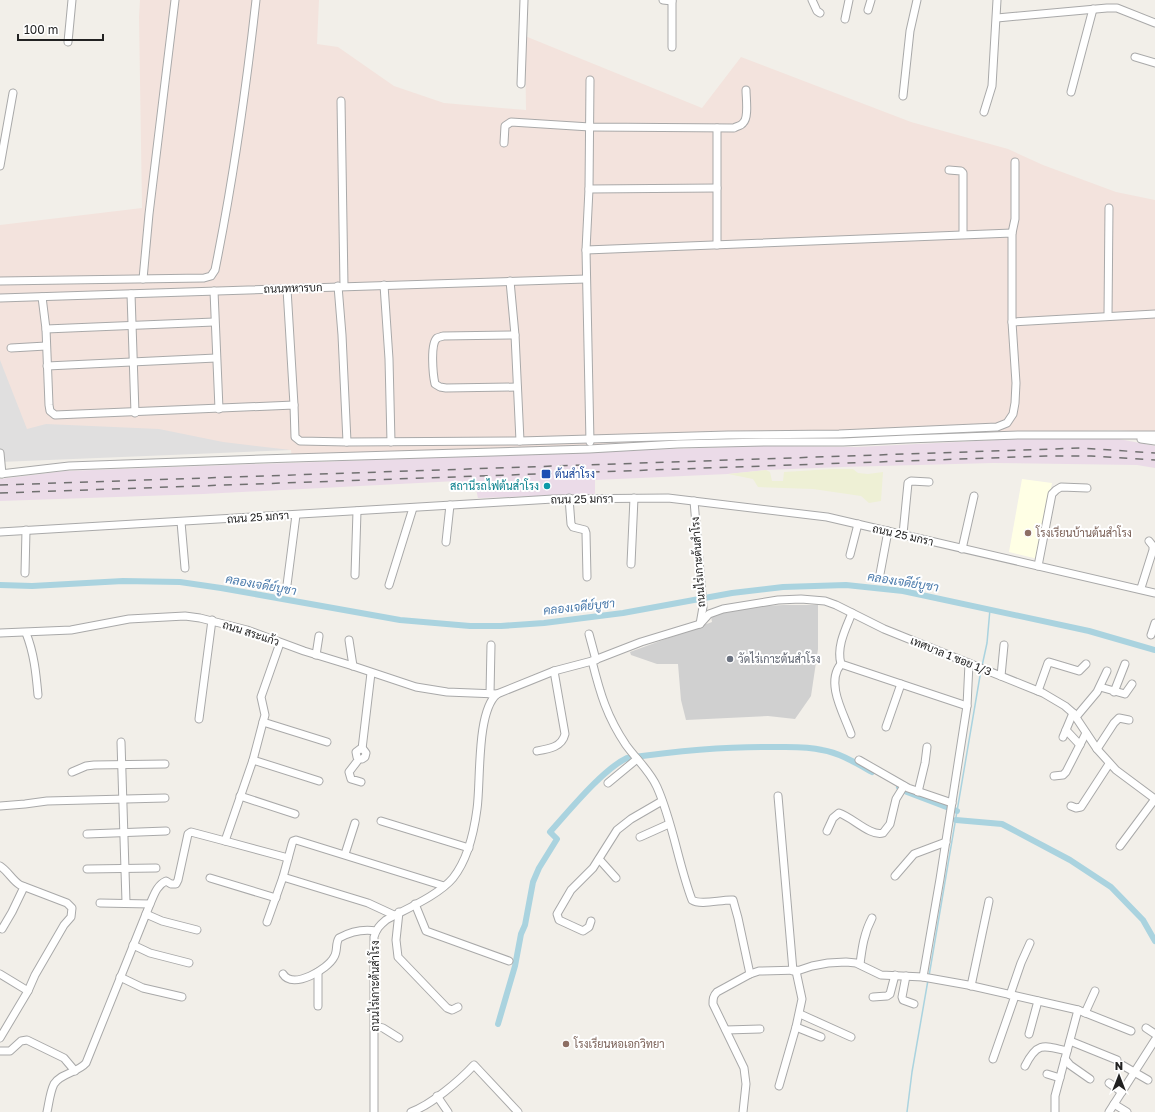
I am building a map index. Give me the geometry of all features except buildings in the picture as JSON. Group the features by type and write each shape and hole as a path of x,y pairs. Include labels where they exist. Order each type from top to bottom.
{"street":[{"path":"68,42 72,0"},
{"path":"143,279 150,206 175,0"},
{"path":"0,281 204,278 211,276 215,270 223,232 241,118 256,0"},
{"path":"521,84 524,0"},
{"path":"663,0 672,1 672,47"},
{"path":"812,0 817,11 820,13"},
{"path":"845,19 849,0"},
{"path":"868,10 871,0"},
{"path":"903,96 910,31 917,0"},
{"path":"984,112 992,86 997,0"},
{"path":"997,18 1117,8 1155,23"},
{"path":"1071,92 1093,9"},
{"path":"1135,57 1155,63"},
{"path":"589,449 586,250 589,189 590,80"},
{"path":"504,143 505,126 511,122 590,127 734,128 745,122 746,90"},
{"path":"0,166 13,93"},
{"path":"341,101 341,286 347,442"},
{"path":"717,128 717,245"},
{"path":"287,288 295,437 300,441 520,441 839,434 997,427 1007,423 1013,414 1015,403 1016,383 1012,322 1012,232 1015,219 1015,162"},
{"path":"949,170 961,171 963,173 963,234"},
{"path":"589,189 717,188"},
{"path":"1108,316 1109,208"},
{"path":"586,250 1012,232"},
{"name":"ถนนทหารบก","path":"0,298 42,298 510,280 586,279"},
{"path":"510,280 515,334 520,441"},
{"path":"384,285 389,360 391,442"},
{"path":"214,291 214,322 219,409"},
{"path":"131,294 135,413"},
{"path":"42,298 46,329 49,405 50,411 55,415 135,413 294,405"},
{"path":"1012,322 1155,314"},
{"path":"46,329 214,322"},
{"path":"515,334 443,336 437,338 434,343 433,350 434,378 435,384 446,388 517,386"},
{"path":"10,348 46,346"},
{"path":"47,366 216,358"},
{"path":"0,453 1,474 69,466 292,458 766,442 843,442 1018,435 1155,435"},
{"path":"1115,436 1155,441"},
{"path":"903,534 908,483 929,482"},
{"path":"1038,566 1052,494 1060,487 1087,488"},
{"path":"962,549 974,496"},
{"path":"569,498 571,524 573,527 584,530 586,533 588,577"},
{"name":"ถนน 25 มกรา","path":"0,532 569,498 668,498 809,514 1140,588 1155,593"},
{"path":"631,564 634,498"},
{"name":"ถนนไร่เกาะต้นสำโรง","path":"694,501 703,607 700,624"},
{"path":"446,542 450,505"},
{"path":"389,585 413,508"},
{"path":"355,575 357,511"},
{"path":"288,585 296,514"},
{"path":"181,522 185,568"},
{"path":"850,555 858,524"},
{"path":"25,573 26,530"},
{"path":"880,574 888,531"},
{"path":"1140,588 1154,550 1149,541"},
{"name":"เทศบาล 1 ซอย 1/3","path":"700,624 710,614 723,608 742,605 778,600 801,599 825,601 836,605 884,629 1038,691 1065,706 1075,715 1097,750 1109,764 1137,787 1155,799"},
{"path":"851,734 839,706 835,686 836,671 841,664 840,657 842,640 852,613"},
{"name":"ถนน สระแก้ว","path":"0,633 71,630 129,619 185,616 212,620 247,630 280,643 427,690 493,694"},
{"path":"199,719 212,620"},
{"path":"1151,635 1155,623"},
{"path":"491,645 493,694 554,671 594,660 641,642 700,624"},
{"path":"26,633 32,649 38,695"},
{"path":"589,634 603,701 618,733 652,779 662,801 692,900 695,902 733,900 750,974"},
{"path":"316,655 319,636"},
{"path":"349,640 353,666"},
{"path":"225,841 253,760 265,715 261,696 280,643"},
{"path":"1001,676 1004,645"},
{"path":"1038,691 1049,662 1079,670 1086,664"},
{"path":"841,664 967,706"},
{"path":"926,977 972,664"},
{"path":"1114,692 1125,664"},
{"path":"537,751 553,747 561,742 565,734 554,671"},
{"path":"1080,745 1064,733 1075,715 1092,699 1100,687 1107,671"},
{"path":"361,782 351,779 349,773 359,759 356,757 356,752 362,749 371,672"},
{"path":"886,727 901,684"},
{"path":"1100,687 1125,694 1132,684"},
{"name":"ถนนไร่เกาะต้นสำโรง","path":"374,1112 374,936 380,924 444,886 453,878 469,848 477,808 479,773 486,712 493,694"},
{"path":"1097,750 1114,723 1119,718 1129,720"},
{"path":"263,722 327,742"},
{"path":"1054,776 1063,775 1066,772 1086,733"},
{"path":"121,742 126,902"},
{"path":"918,792 925,763 926,747"},
{"path":"608,783 635,757"},
{"path":"253,760 319,781"},
{"path":"859,760 903,788 918,792 952,807"},
{"path":"72,772 86,766 165,764"},
{"path":"1071,806 1076,808 1081,807 1109,764"},
{"path":"827,831 833,818 839,813 852,819 871,832 878,834 883,833 890,824 896,799 903,788"},
{"path":"240,796 295,814"},
{"path":"778,796 794,971 802,999 800,1014 779,1086"},
{"path":"0,806 47,801 165,798"},
{"path":"1120,846 1155,799"},
{"path":"591,921 589,927 582,931 559,920 557,914 571,890 593,868 611,838 623,824 662,801"},
{"path":"381,821 469,848"},
{"path":"345,854 355,823"},
{"path":"640,837 669,824"},
{"path":"87,834 166,831"},
{"path":"47,1112 52,1088 56,1082 60,1078 80,1069 86,1063 157,888 166,881 171,884 176,884 178,880 185,844 189,833 196,833 288,858"},
{"path":"267,922 283,878 293,841 296,840 444,886"},
{"path":"895,876 914,854 946,842"},
{"path":"599,859 616,878"},
{"path":"0,866 9,874 14,882 67,903 73,911 71,917 61,930 34,975 28,991 0,1038"},
{"path":"87,869 156,868"},
{"path":"210,878 276,898"},
{"path":"283,878 368,903 396,914 396,940 398,957 447,1008 452,1010 458,1007"},
{"path":"2,929 24,887"},
{"path":"971,986 989,901"},
{"path":"100,903 126,902 150,904"},
{"path":"415,904 426,931 509,961"},
{"path":"146,914 162,921 197,930"},
{"path":"860,964 865,936 872,918"},
{"path":"283,974 287,979 291,980 308,977 318,972 335,957 337,941 339,938 368,930 376,931"},
{"path":"993,1058 1021,963 1030,943"},
{"path":"133,945 150,954 189,964"},
{"path":"743,1112 746,1084 744,1068 713,1004 714,995 750,974 759,971 794,971 828,963 856,962 876,973 926,977 1081,1011 1131,1031"},
{"path":"318,972 318,1006"},
{"path":"0,974 28,991"},
{"path":"873,997 887,996 890,994 895,975"},
{"path":"906,976 902,997 906,1002 914,1004"},
{"path":"120,977 143,988 182,997"},
{"path":"1055,1112 1055,1096 1070,1041 1081,1011 1095,991"},
{"path":"1029,1034 1038,1001"},
{"path":"800,1014 851,1037"},
{"path":"375,1026 383,1028 398,1038"},
{"path":"796,1027 821,1037"},
{"path":"1146,1028 1155,1034"},
{"path":"726,1030 760,1029"},
{"path":"0,1051 10,1051 20,1041 27,1040 64,1058 75,1071"},
{"path":"1109,1112 1155,1040"},
{"path":"1070,1041 1119,1062 1148,1080"},
{"path":"1025,1066 1033,1052 1042,1046 1067,1051"},
{"path":"1065,1059 1070,1065 1090,1079"},
{"path":"411,1112 420,1109 463,1076 474,1065 518,1112"},
{"path":"1047,1074 1060,1078"},
{"path":"1109,1083 1122,1092"},
{"path":"437,1096 448,1112"},
{"path":"1114,1104 1127,1112"}],"shaded area":[{"path":"140,0 319,0 317,44 338,47 394,86 444,103 526,110 525,36 702,108 741,57 911,122 1008,149 1043,165 1116,192 1155,200 1155,433 1117,430 1003,433 292,458 291,450 223,442 159,429 46,424 27,429 0,360 0,225 142,208"},
{"path":"0,352 291,450 0,462"},
{"path":"1114,438 1155,446 1155,468 1137,465 993,463 766,470 728,474 595,480 595,494 478,498 475,485 457,481 203,494 0,501 0,479 65,471 756,446 857,447 1017,439"},
{"path":"853,469 858,473 868,474 883,472 881,501 869,503 861,496 813,489 758,487 753,479 728,474 766,470 770,472 772,481 783,481 784,472"},
{"name":"โรงเรียนบ้านต้นสำโรง","path":"1022,479 1052,483 1038,559 1009,552"},
{"name":"วัดไร่เกาะต้นสำโรง","path":"818,605 818,649 811,696 795,719 768,716 686,720 681,700 678,664 657,664 631,655 630,652 712,622 711,617 725,611 746,607"}],"waterway":[{"name":"คลองเจดีย์บูชา","path":"0,585 32,586 123,581 180,582 400,620 470,626 501,626 544,623 623,613 732,593 783,587 846,585 903,591 1089,631 1155,650"},
{"path":"982,666 987,643 990,609"},
{"path":"929,976 981,670"},
{"path":"498,1024 515,966 533,882 539,868 557,839 550,832 587,791 618,763 627,758 664,753 736,747 798,747 835,753 872,772"},
{"path":"899,787 907,792 957,811"},
{"path":"956,820 1002,824 1070,860 1111,887 1143,920 1155,941"},
{"path":"907,1112 912,1072 928,980"}],"railway":[{"path":"0,485 1081,448 1155,453"},
{"path":"0,493 1046,456 1091,456 1155,460"}],"place":[{"name":"ต้นสำโรง","path":"546,474"},
{"name":"สถานีรถไฟต้นสำโรง","path":"547,486"},
{"name":"โรงเรียนบ้านต้นสำโรง","path":"1028,533"},
{"name":"วัดไร่เกาะต้นสำโรง","path":"730,659"},
{"name":"โรงเรียนหอเอกวิทยา","path":"566,1044"}]}
